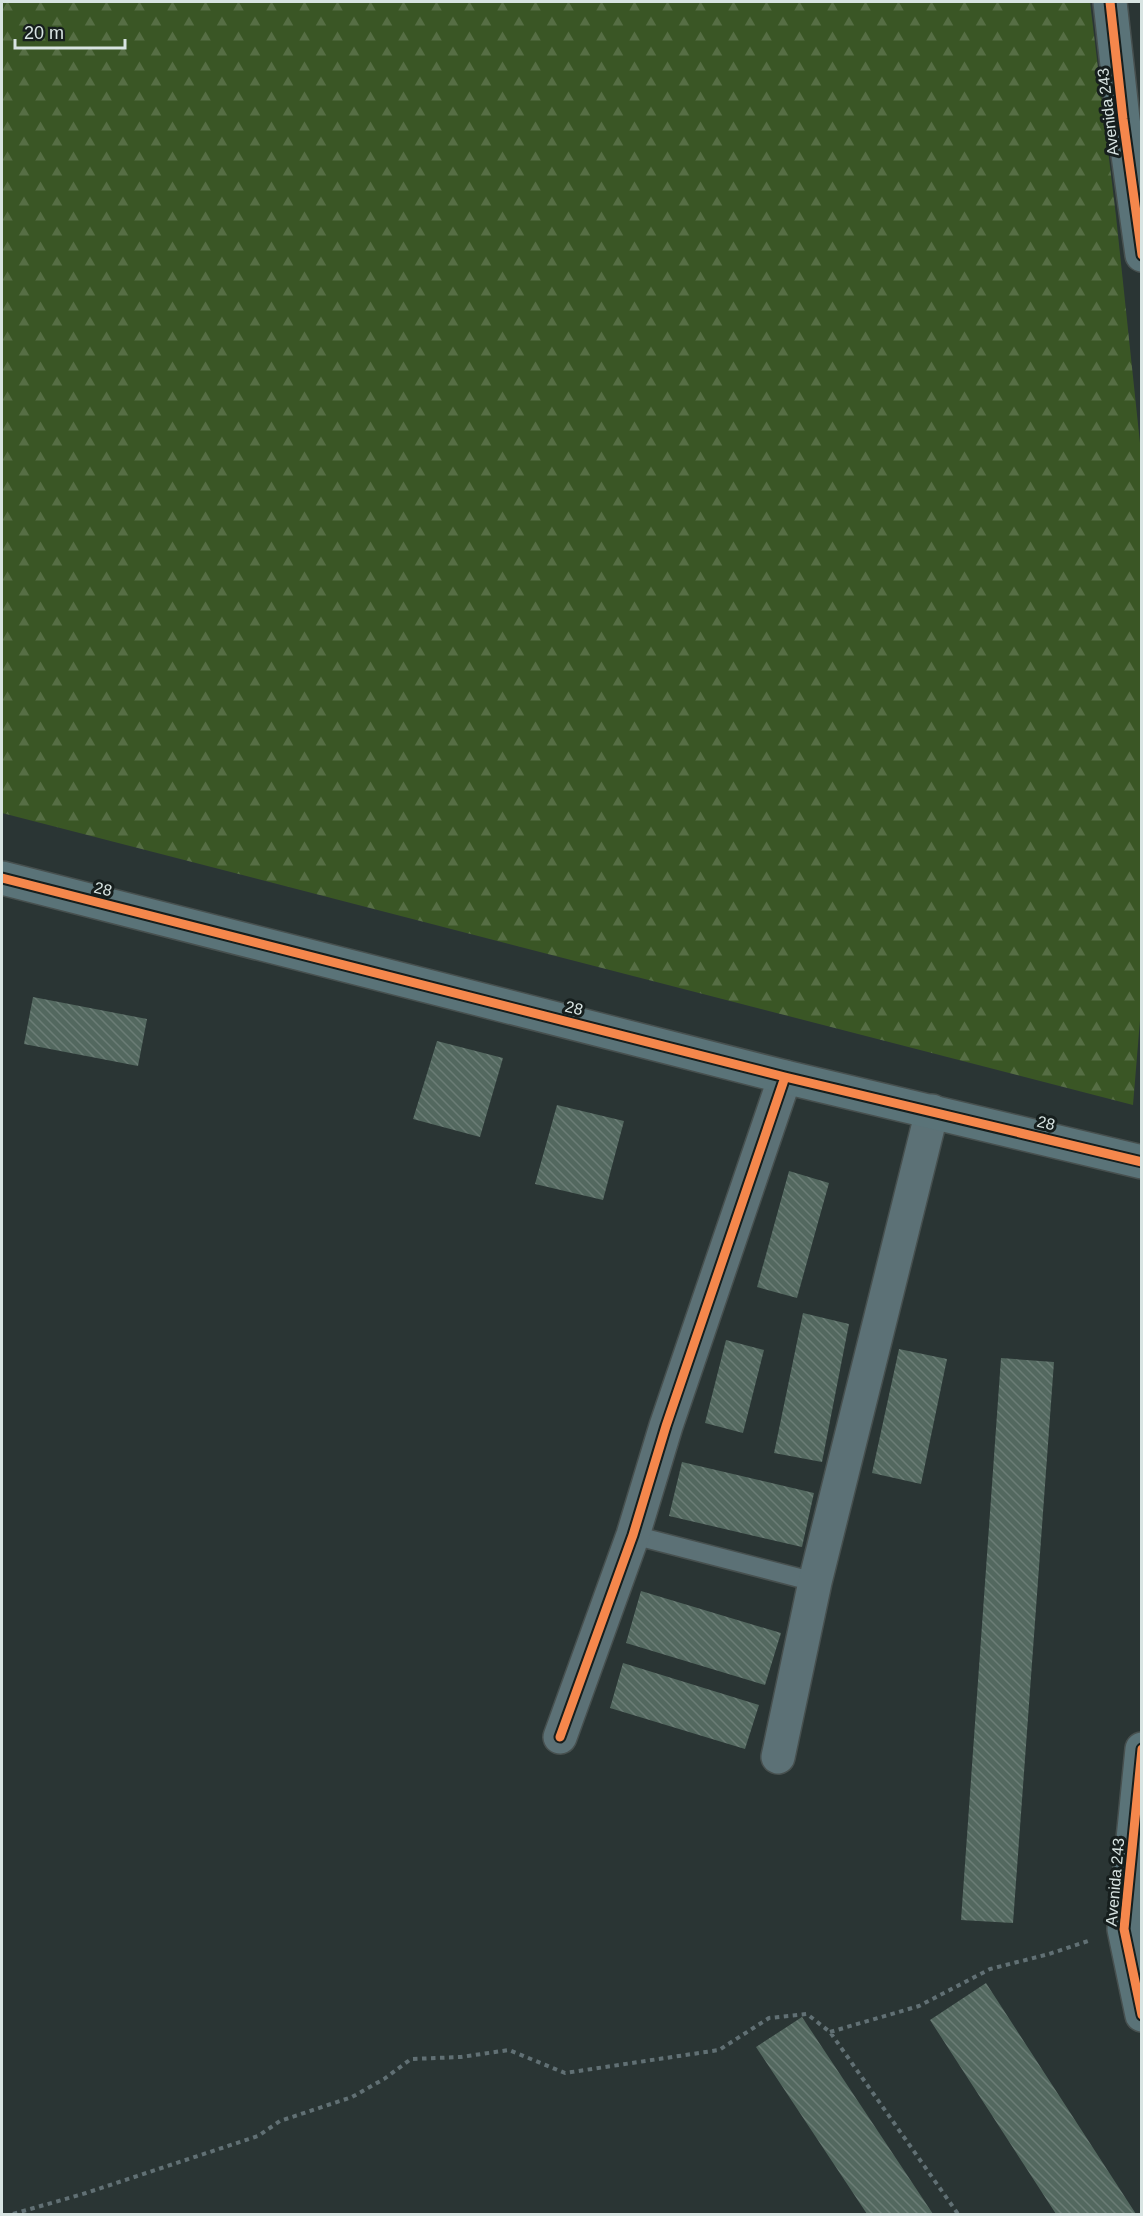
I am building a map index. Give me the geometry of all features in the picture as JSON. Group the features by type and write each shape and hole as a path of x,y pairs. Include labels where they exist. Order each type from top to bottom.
{"street":[{"name":"Avenida 243","path":"1110,2 1142,255"},
{"name":"28","path":"2,878 785,1077 1142,1162"},
{"path":"561,1737 633,1535 666,1426 785,1077"},
{"path":"778,1757 815,1582 932,1111"},
{"name":"Avenida 243","path":"1142,1749 1124,1929 1142,2015"}],"lane":[{"path":"633,1535 815,1582"}],"path":[{"path":"830,2032 919,2006 990,1969 1049,1954 1124,1929"},
{"path":"13,2214 86,2193 258,2136 280,2121 352,2097 384,2079 411,2059 461,2057 509,2050 565,2073 719,2050 769,2018 807,2014 830,2032 958,2214"}],"green space":[{"path":"2,2 1090,2 1142,462 1142,996 1133,1105 2,813"}],"building":[{"path":"33,997 147,1019 138,1066 24,1044"},
{"path":"437,1041 503,1058 480,1137 413,1119"},
{"path":"557,1105 624,1121 603,1200 535,1184"},
{"path":"789,1171 829,1183 797,1298 757,1287"},
{"path":"803,1313 849,1324 822,1462 774,1453"},
{"path":"726,1340 764,1350 743,1433 705,1423"},
{"path":"899,1349 947,1359 921,1484 872,1473"},
{"path":"1001,1358 1054,1362 1013,1923 961,1920"},
{"path":"682,1462 814,1493 802,1547 669,1516"},
{"path":"641,1591 781,1633 765,1685 626,1643"},
{"path":"623,1663 759,1705 745,1749 610,1708"},
{"path":"986,1983 1136,2214 1056,2214 930,2020"},
{"path":"802,2017 933,2214 867,2214 756,2047"}],"cycle path":[{"path":"1110,2 1142,255"},
{"path":"2,878 785,1077 1142,1162"},
{"path":"560,1737 633,1535 666,1426 785,1077"},
{"path":"1142,1749 1124,1929 1142,2015"}]}
